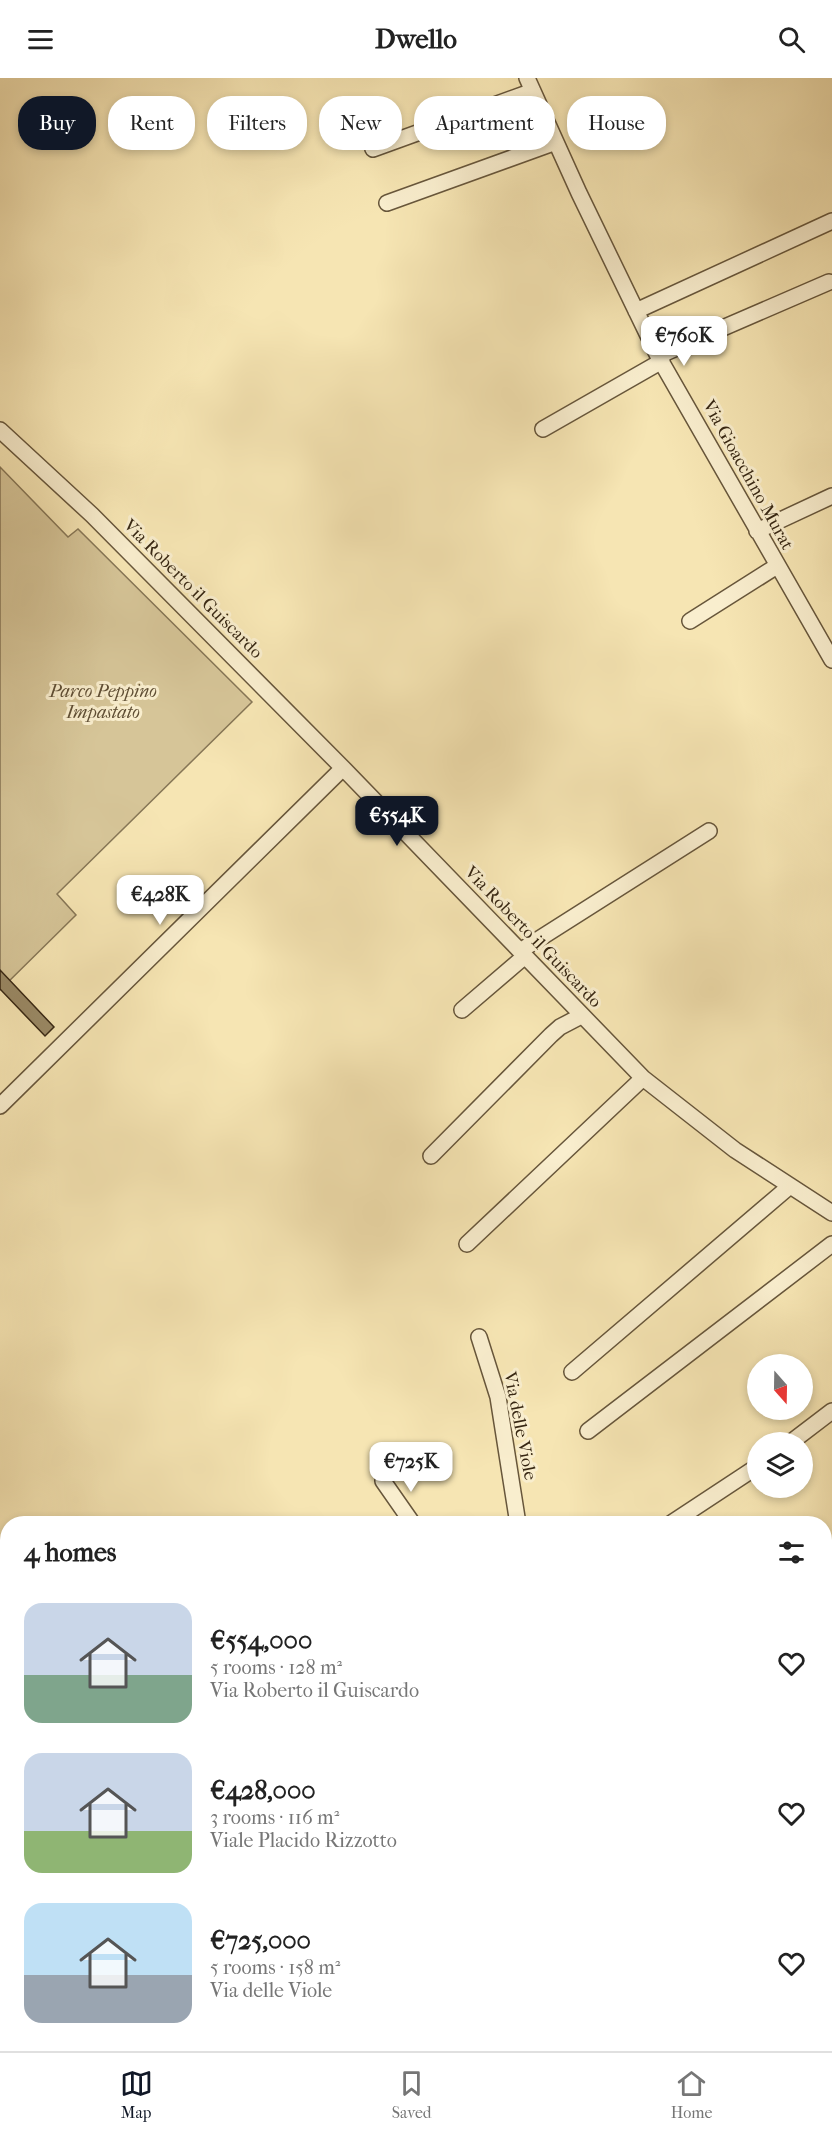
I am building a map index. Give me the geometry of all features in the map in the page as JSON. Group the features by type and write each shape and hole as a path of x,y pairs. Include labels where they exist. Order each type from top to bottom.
{"street":[{"name":"Via Gioacchino Murat","path":"530,85 660,358 832,660"},
{"path":"402,137 530,85"},
{"path":"387,203 556,142"},
{"path":"636,311 832,221"},
{"path":"543,429 660,358 829,282"},
{"name":"Via Roberto il Guiscardo","path":"0,430 92,515 343,768 643,1078 700,1124 832,1213"},
{"path":"757,531 832,496"},
{"path":"690,621 777,566"},
{"path":"0,1106 343,768"},
{"path":"462,1010 522,954 710,831"},
{"path":"430,1156 556,1031 581,1016"},
{"path":"466,1244 643,1078"},
{"path":"572,1372 790,1186"},
{"path":"588,1431 832,1244"},
{"name":"Via delle Viole","path":"479,1337 498,1397 517,1516"},
{"path":"804,1432 832,1411"},
{"path":"682,1516 747,1473"},
{"path":"383,1481 407,1516"}],"green space":[{"name":"Parco Peppino Impastato","path":"0,467 68,537 78,529 252,702 57,894 76,915 0,990"}],"building":[{"path":"0,970 54,1027 45,1036 0,989"}]}
